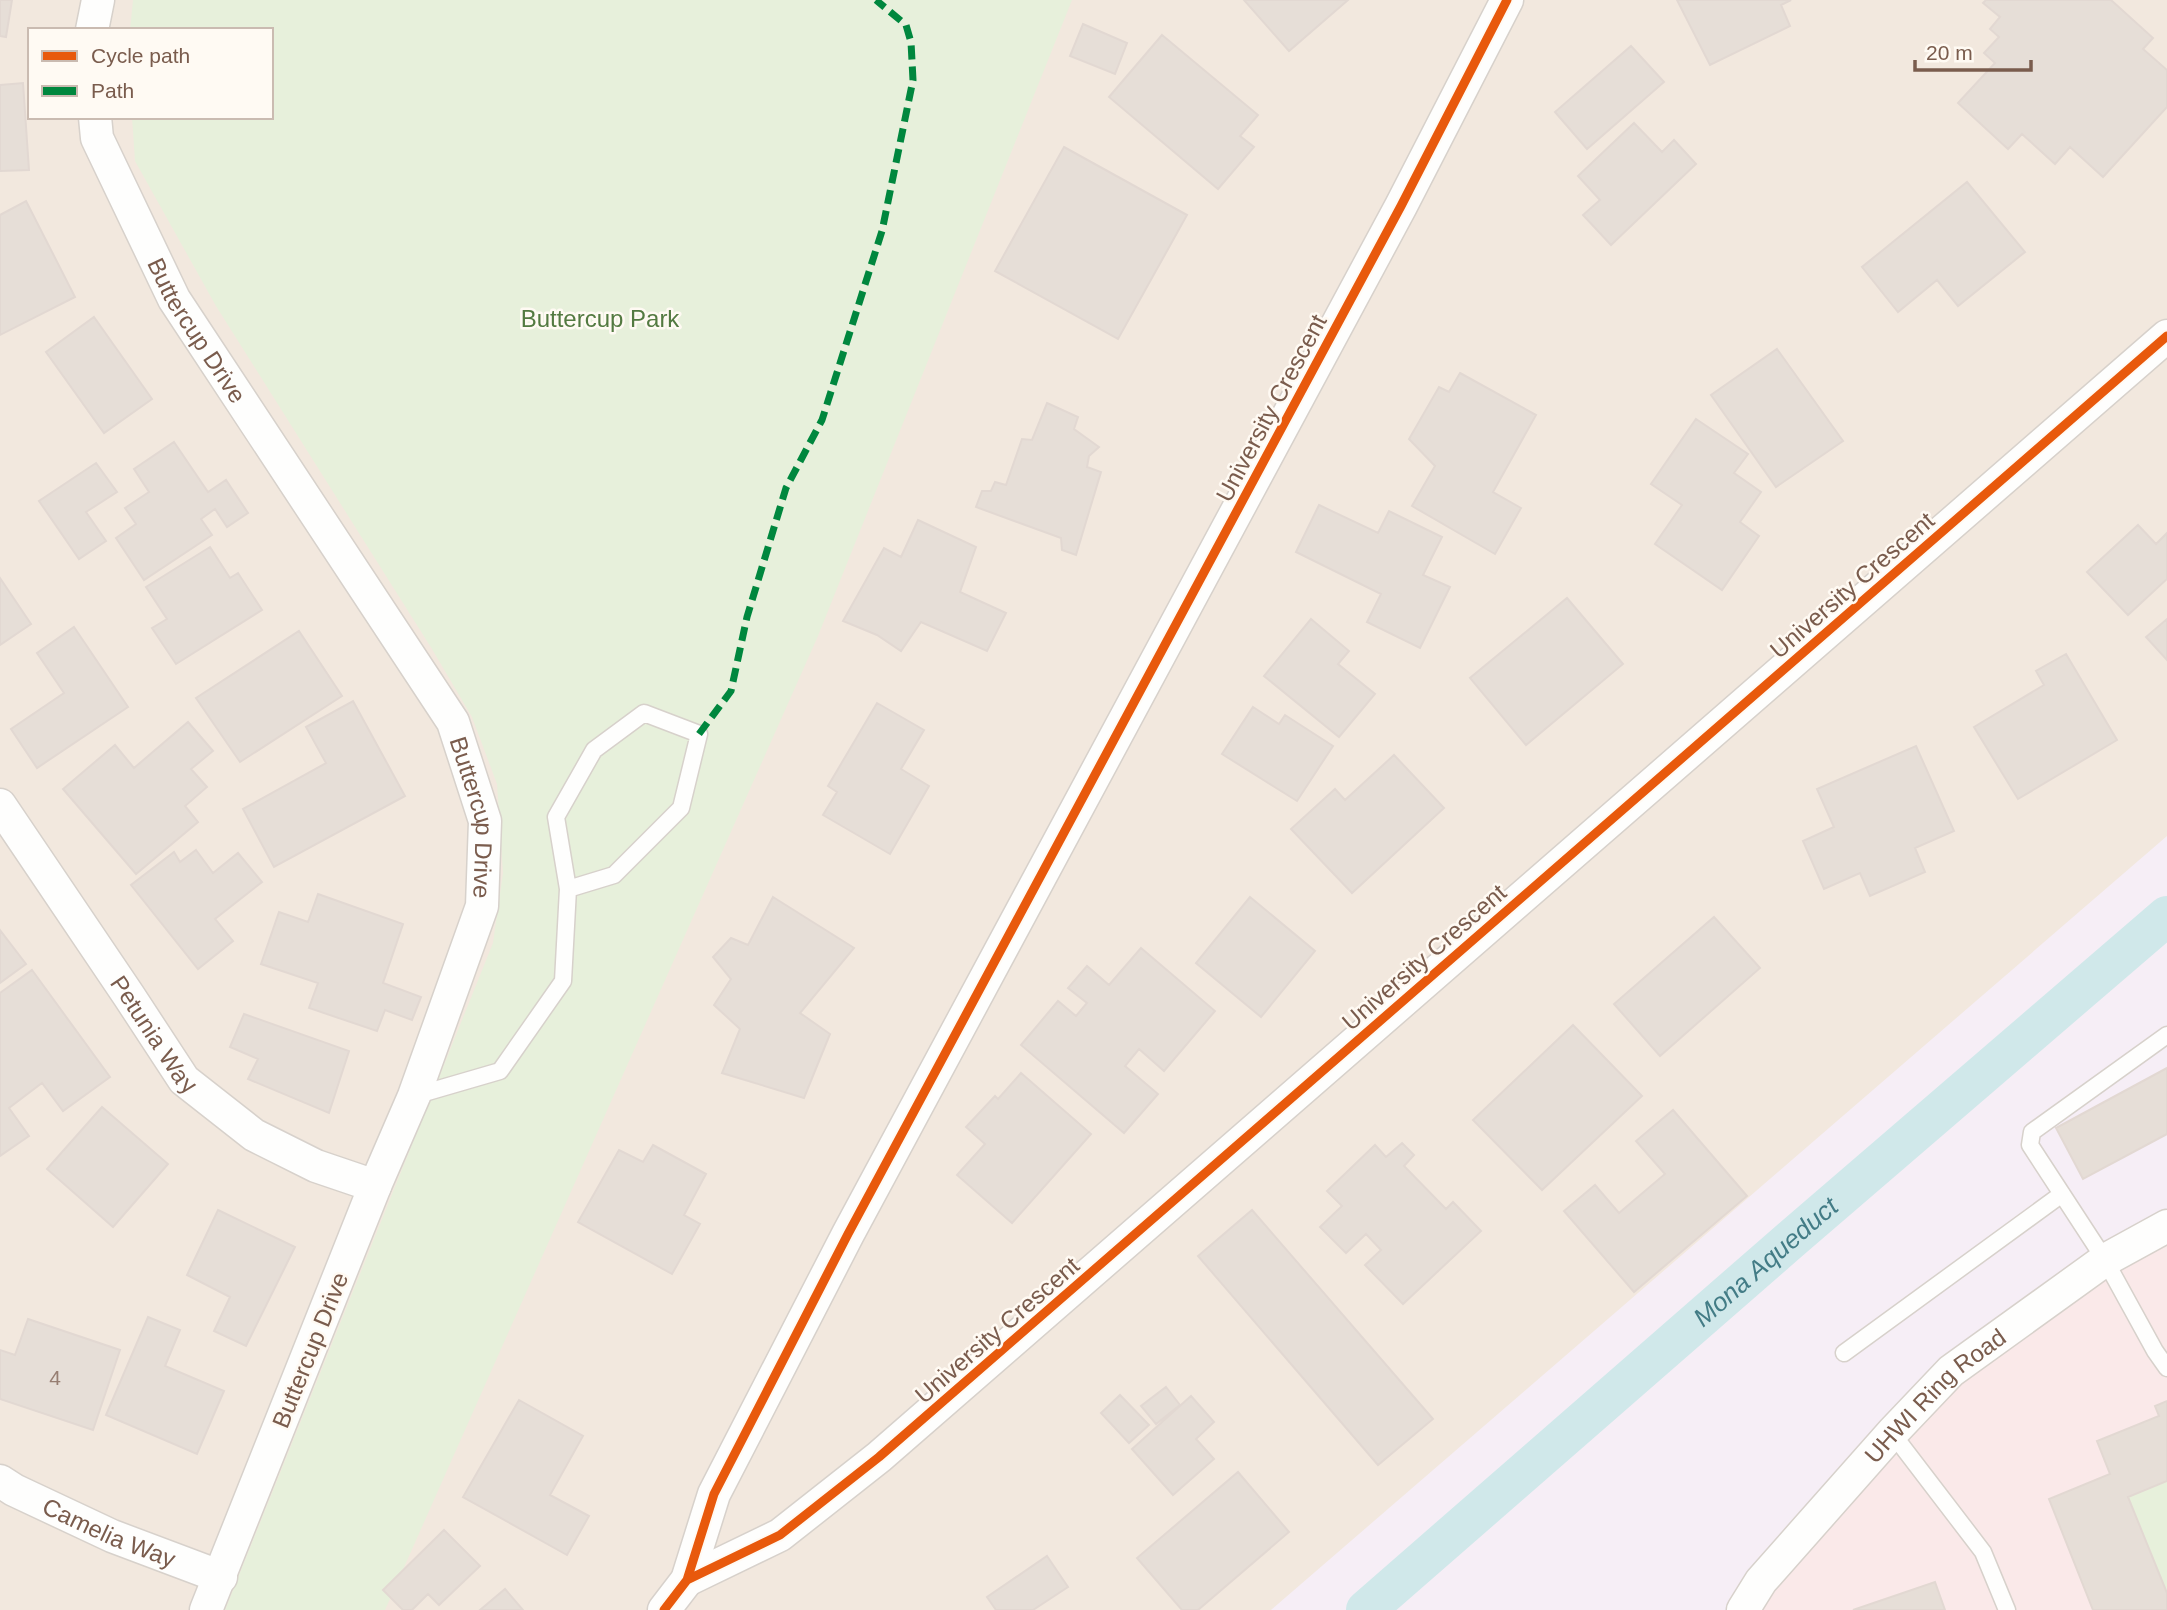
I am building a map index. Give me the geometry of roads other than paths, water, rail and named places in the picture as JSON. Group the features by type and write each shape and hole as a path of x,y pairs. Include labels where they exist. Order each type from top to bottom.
{"street":[{"path":"92,28 98,0"},
{"name":"University Crescent","path":"664,1610 687,1580 714,1494 848,1234 1375,254 1507,0"},
{"name":"Buttercup Drive","path":"95,119 97,138 174,299 453,722 485,821 482,906 414,1096 375,1186 206,1610"},
{"name":"University Crescent","path":"687,1580 780,1535 879,1457 2167,336"},
{"name":"Petunia Way","path":"0,805 184,1080 254,1135 316,1166 375,1186"},
{"name":"UHWI Ring Road","path":"1743,1610 1761,1581 1892,1433 1951,1371 2105,1260 2167,1226"},
{"name":"Camelia Way","path":"0,1481 112,1536 221,1577"}],"lane":[{"path":"414,1096 500,1071 563,981 568,888 556,817 594,750 644,713 699,734 681,808 614,875 568,888"},
{"path":"2167,1035 2032,1132 2030,1144 2105,1260 2167,1368"},
{"path":"1844,1353 2062,1194"},
{"path":"1892,1433 1983,1552 2007,1610"}],"waterway":[{"name":"Mona Aqueduct","path":"1366,1610 2167,916"}],"park label":[{"name":"Buttercup Park","path":"600,318"}]}
